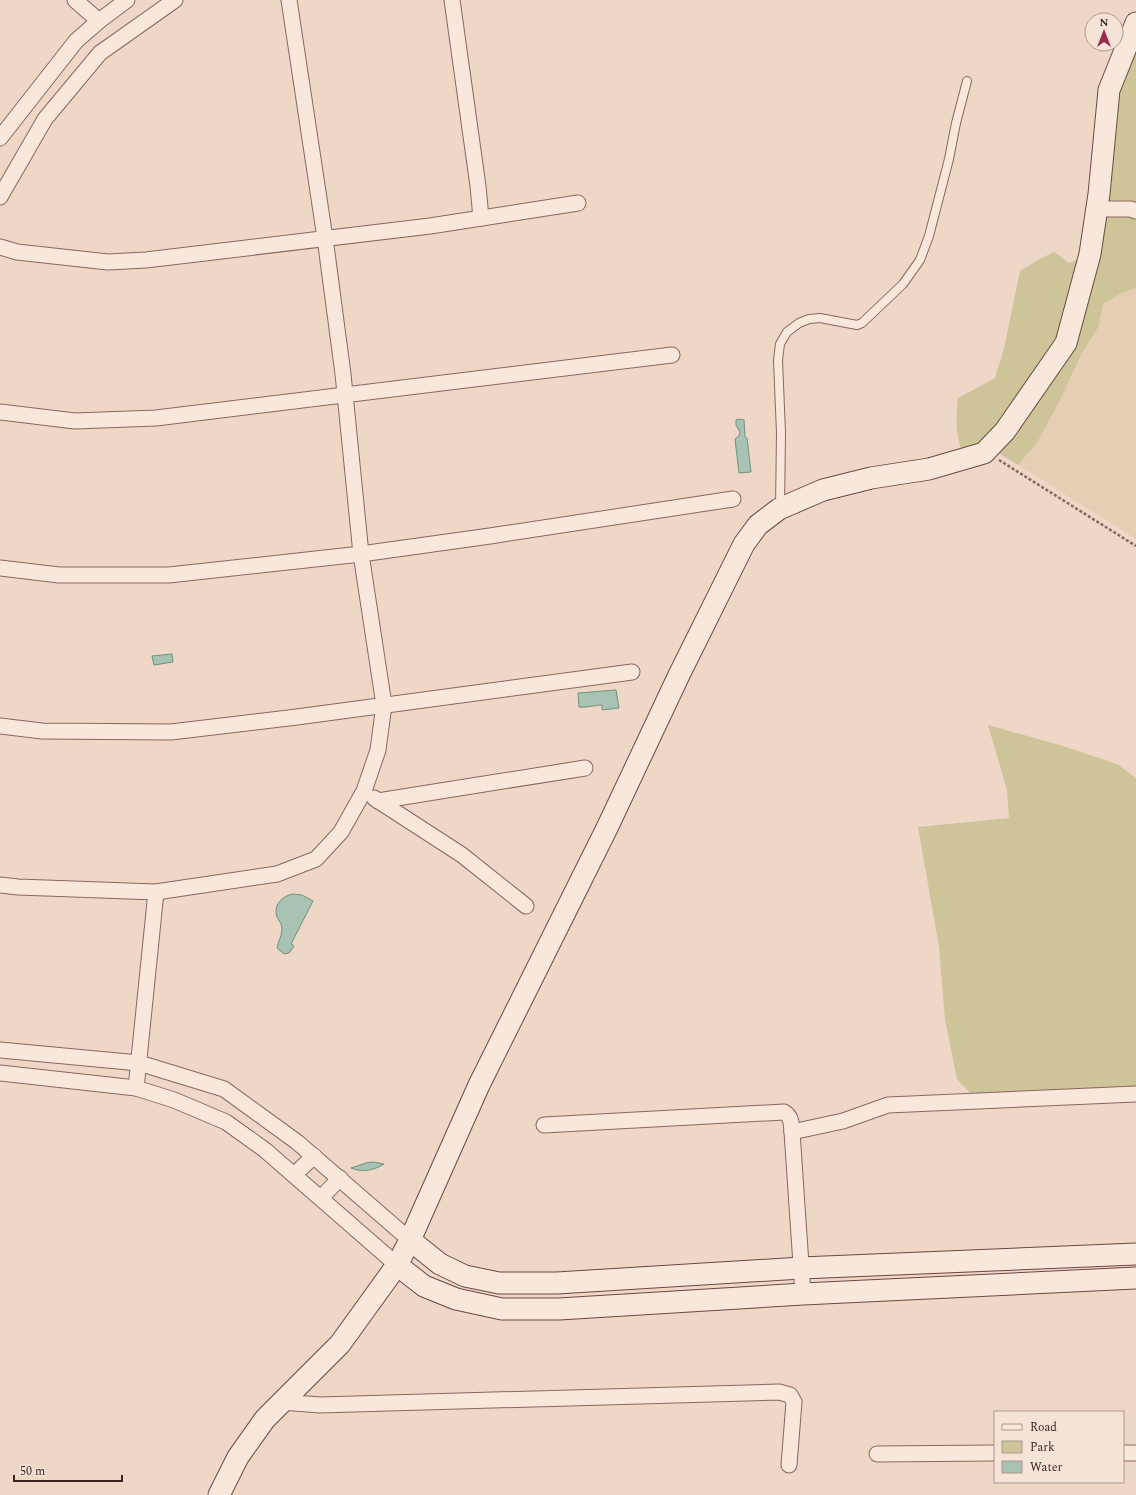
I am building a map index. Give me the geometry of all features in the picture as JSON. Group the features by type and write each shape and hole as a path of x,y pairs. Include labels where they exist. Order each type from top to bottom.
{"street":[{"path":"75,0 99,21"},
{"path":"0,138 76,41 127,0"},
{"path":"0,197 45,119 100,53 175,0"},
{"path":"0,885 156,892 277,874 316,859 341,832 364,790 378,750 384,705 361,554 345,396 325,238 289,0"},
{"path":"452,0 478,186 481,218"},
{"path":"219,1495 238,1457 265,1419 340,1344 397,1265 410,1240 479,1085 607,828 679,675 744,544 758,526 780,509 823,490 871,478 929,469 984,453 1005,431 1066,343 1090,254 1097,209 1108,90 1136,23"},
{"path":"0,247 17,252 108,262 146,260 430,226 578,203"},
{"path":"1097,209 1131,209 1136,211"},
{"path":"0,412 75,421 156,418 672,355"},
{"path":"0,568 58,575 169,575 361,554 733,500"},
{"path":"0,726 42,731 171,732 632,672"},
{"path":"378,801 585,768"},
{"path":"364,790 378,801 462,855 526,906"},
{"path":"136,1088 140,1063 156,892"},
{"path":"0,1050 140,1063 224,1089 314,1156 410,1240 440,1264 465,1276 499,1283 557,1283 801,1268 1136,1254"},
{"path":"0,1073 136,1088 174,1100 226,1122 265,1150 397,1265 424,1286 456,1299 502,1309 559,1309 907,1288 1136,1278"},
{"path":"792,1132 843,1121 884,1105 1136,1094"},
{"path":"544,1124 784,1112 788,1114 791,1118 803,1294"},
{"path":"294,1175 314,1156"},
{"path":"321,1198 340,1178"},
{"path":"1093,1256 1094,1280"},
{"path":"907,1263 907,1288"},
{"path":"557,1283 559,1309"},
{"path":"281,1402 320,1405 779,1392 790,1395 794,1402 789,1465"},
{"path":"1124,1453 1136,1453"},
{"path":"877,1454 994,1454"}],"lane":[{"path":"780,509 781,433 778,360 780,344 788,332 799,323 809,319 820,318 858,325 862,323 903,284 920,260 929,236 967,81"}],"path":[{"path":"984,453 1002,461 1136,546"}],"shaded area":[{"path":"1136,288 1136,539 1018,465 1037,443 1081,355 1099,326 1103,304 1120,294"}],"green space":[{"path":"1136,23 1136,288 1120,294 1103,304 1099,326 1081,355 1060,400 1037,443 1018,465 995,451 962,451 958,438 957,425 958,398 995,378 1004,348 1020,271 1054,252 1069,263 1090,254 1109,90"},
{"path":"988,725 1063,746 1117,764 1136,778 1136,1090 970,1093 957,1079 945,1020 939,947 918,827 1009,818 1007,790"}],"water":[{"path":"736,420 744,420 745,437 747,438 751,472 739,473 735,439 739,436 740,432 736,425"},
{"path":"172,654 173,662 154,665 152,656"},
{"path":"616,690 619,708 602,710 602,705 579,707 578,693"},
{"path":"293,894 302,895 313,901 291,944 294,946 289,953 284,954 277,948 282,929 277,917 276,909 277,905 282,899"},
{"path":"373,1162 384,1164 377,1168 368,1170 355,1170 351,1168 366,1163"}]}
